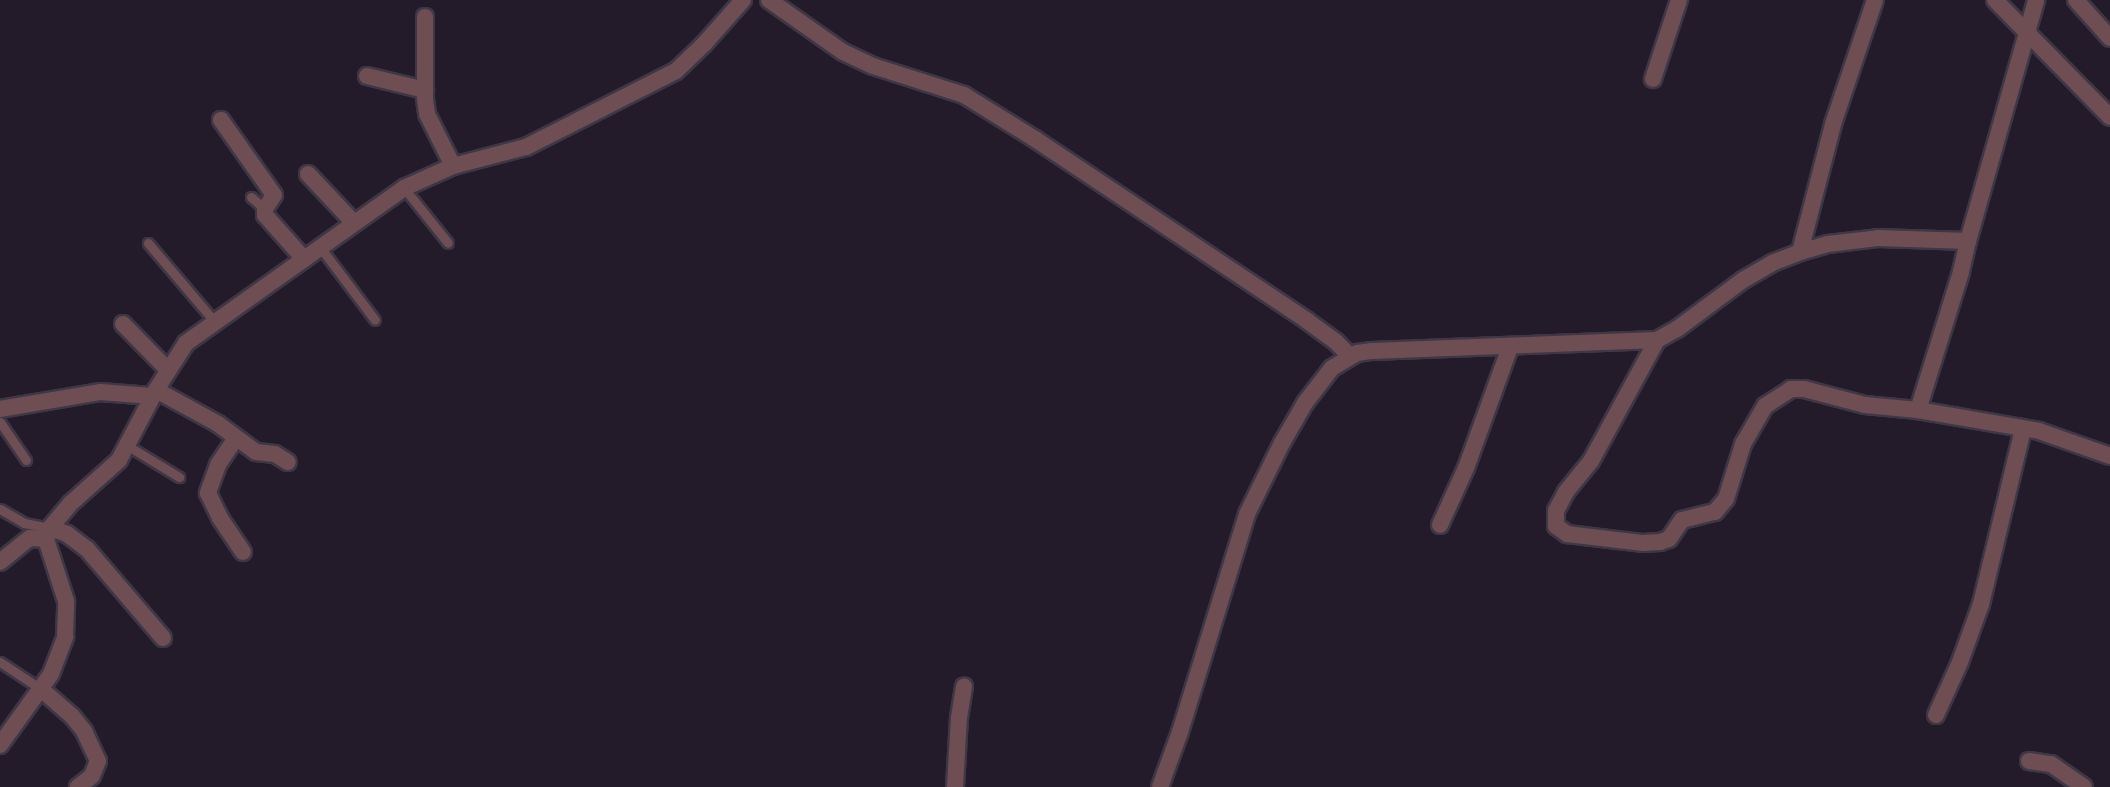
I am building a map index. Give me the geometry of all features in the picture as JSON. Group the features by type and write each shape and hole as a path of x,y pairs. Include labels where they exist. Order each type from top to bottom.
{"street":[{"path":"48,533 70,504 106,474 128,446 154,393 186,343 404,188 453,166 526,147 676,71 705,43 743,0"},
{"path":"769,0 843,52 873,66 964,95 1035,139 1313,326 1336,342 1350,356"},
{"path":"1653,80 1679,0"},
{"path":"1800,252 1833,123 1875,0"},
{"path":"1995,0 2110,117"},
{"path":"1918,410 1961,272 2036,0"},
{"path":"2076,0 2110,38"},
{"path":"425,17 427,114 453,166"},
{"path":"368,76 425,90"},
{"path":"221,120 274,195 265,209 266,215 304,259"},
{"path":"308,174 354,223"},
{"path":"1160,787 1180,732 1247,514 1263,478 1305,403 1323,377 1350,356 1372,351 1510,348 1657,340 1677,329 1743,280 1772,263 1800,252 1828,244 1878,238 1968,241"},
{"path":"123,324 168,370"},
{"path":"1657,340 1591,461 1566,492 1556,511 1557,526 1567,534 1643,543 1660,542 1669,539 1683,520 1715,512 1726,499 1743,444 1755,421 1765,406 1791,389 1804,389 1865,405 1918,410 2055,435 2110,456"},
{"path":"1440,525 1466,468 1510,348"},
{"path":"0,409 100,393 154,393 218,424 256,452 275,454 288,462"},
{"path":"1936,715 1960,662 1981,604 2023,429"},
{"path":"236,438 218,465 208,493 220,518 243,552"},
{"path":"1,742 41,689 58,659 67,620 66,601 48,533"},
{"path":"0,562 30,538 48,533 67,534 87,549 163,638"},
{"path":"955,787 957,738 964,686"},
{"path":"41,689 72,716 84,731 98,761 92,776 78,787"},
{"path":"2029,761 2051,764 2084,787"}],"lane":[{"path":"404,188 448,243"},
{"path":"251,197 265,209"},
{"path":"148,243 215,322"},
{"path":"320,247 375,320"},
{"path":"0,422 26,460"},
{"path":"128,446 179,477"},
{"path":"0,509 48,533"},
{"path":"0,662 41,689"}]}
